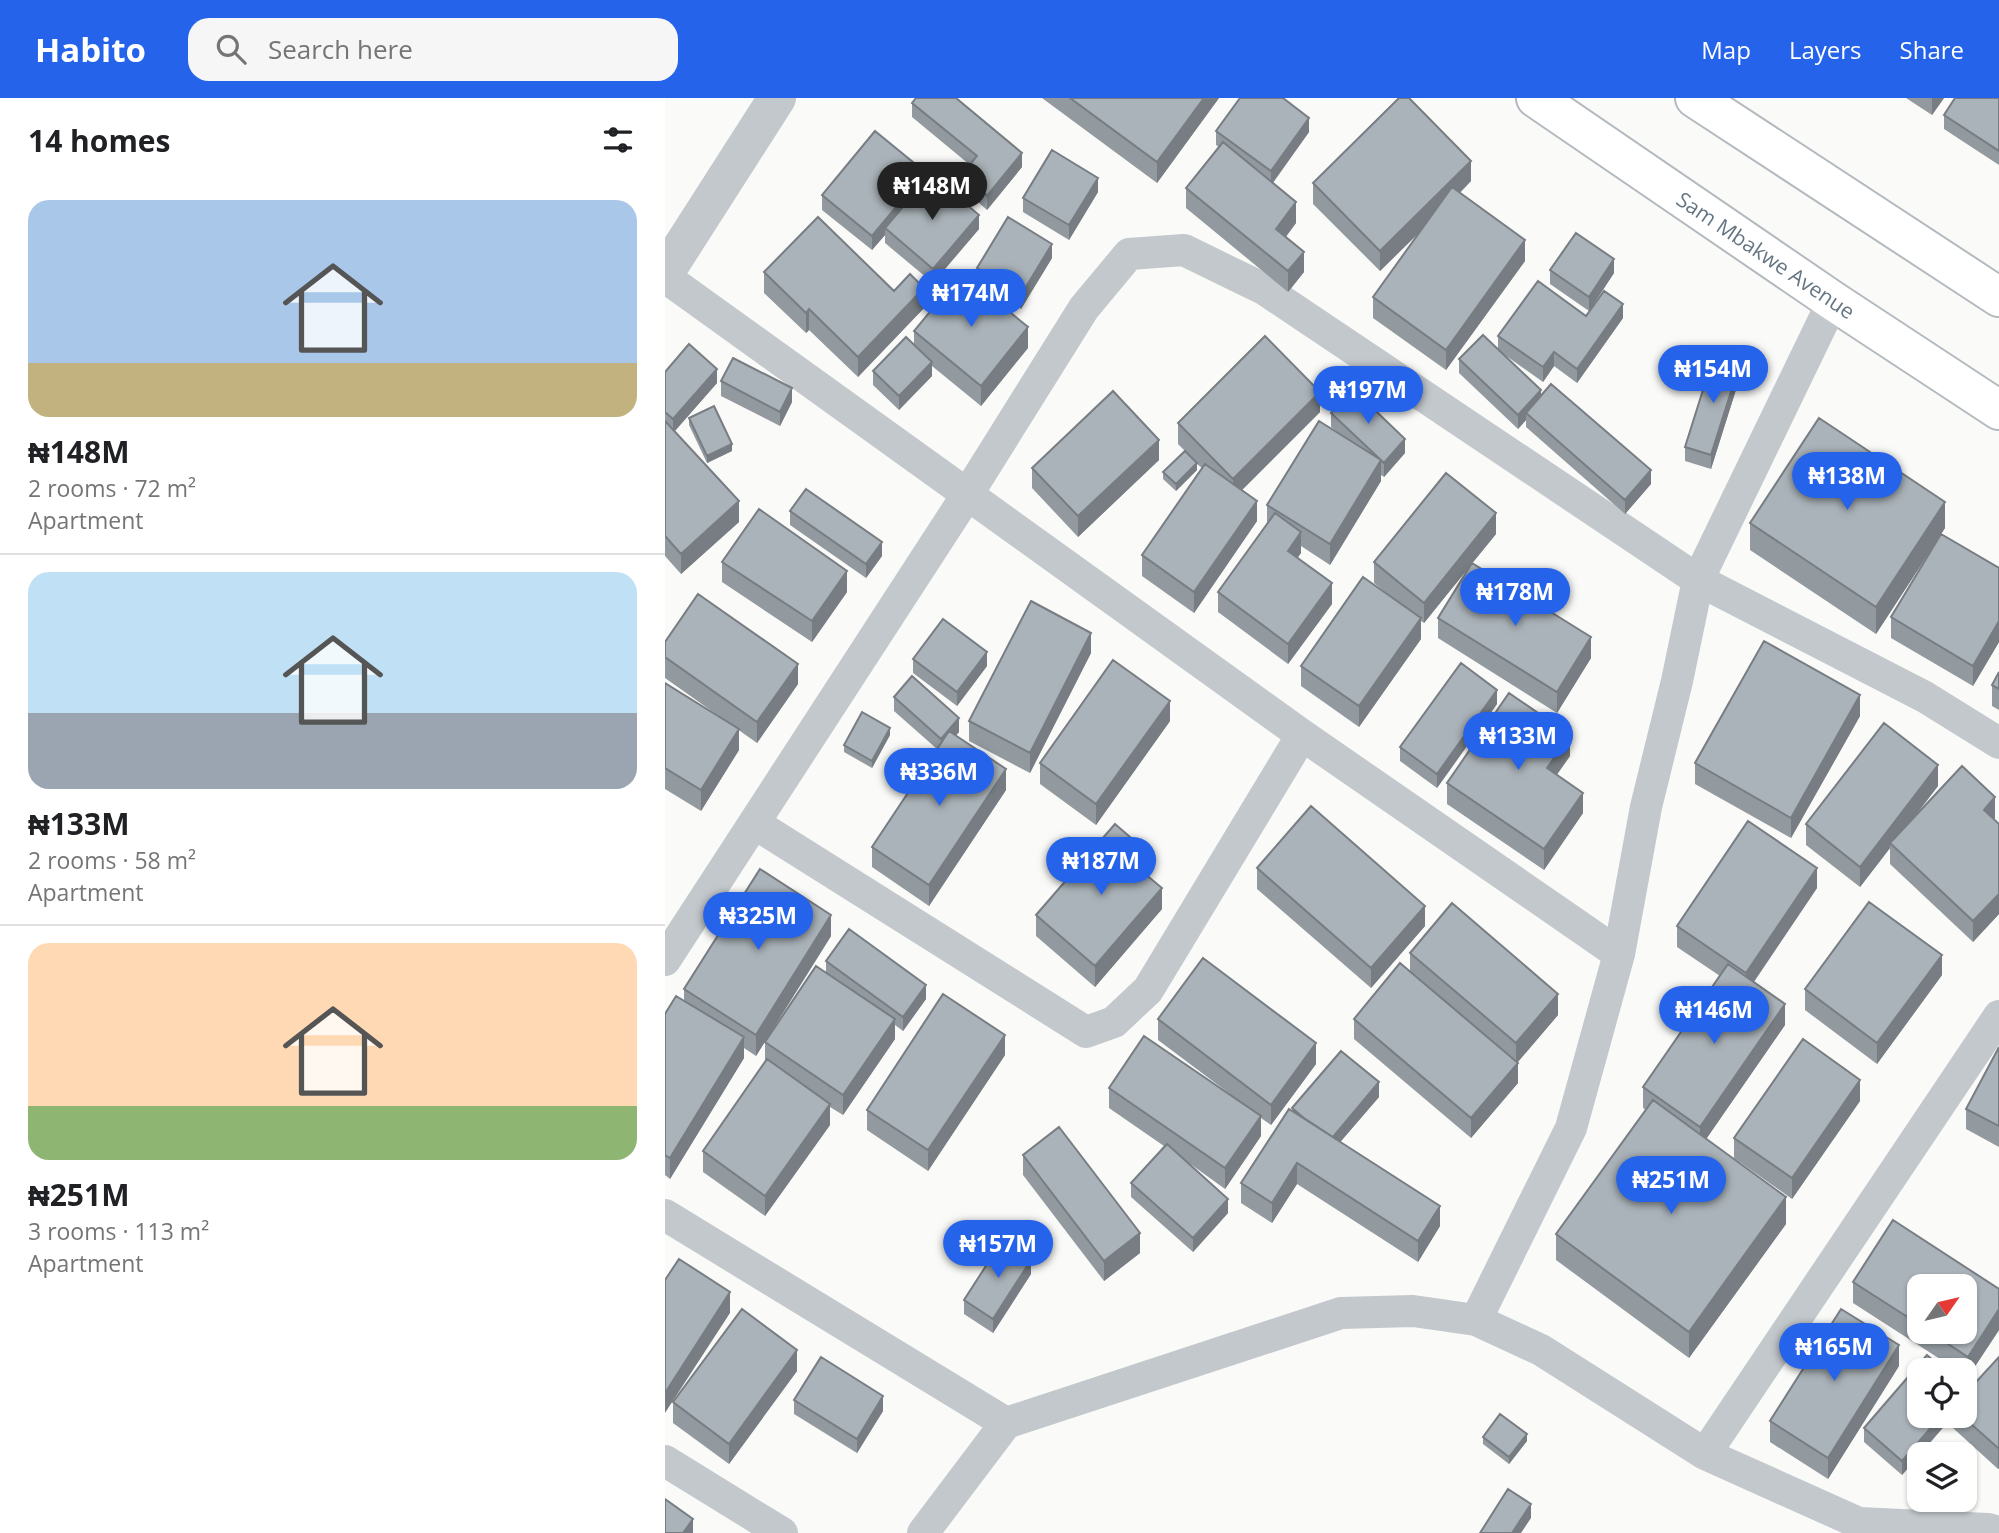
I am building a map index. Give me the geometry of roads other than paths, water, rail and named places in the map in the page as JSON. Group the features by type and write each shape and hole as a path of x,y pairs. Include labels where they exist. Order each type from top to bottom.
{"main road":[{"name":"Sam Mbakwe Avenue","path":"1536,98 1833,301 1999,410"},
{"path":"1695,98 1995,284"}],"street":[{"path":"777,98 665,275 1302,735 1619,954"},
{"path":"665,960 967,495 1084,308 1129,254 1184,250 1264,289 1698,580 1926,697 1999,743"},
{"path":"1475,1321 1571,1128 1619,954 1646,807 1698,580 1833,301"},
{"path":"754,823 1086,1032 1114,1022 1148,990 1302,735"},
{"path":"1705,1454 1999,1016"},
{"path":"665,1214 1006,1423"},
{"path":"923,1533 1006,1423 1341,1313 1413,1311 1475,1321 1541,1350 1705,1454 1856,1528 1989,1529 1999,1532"},
{"path":"665,1461 782,1533"}]}
